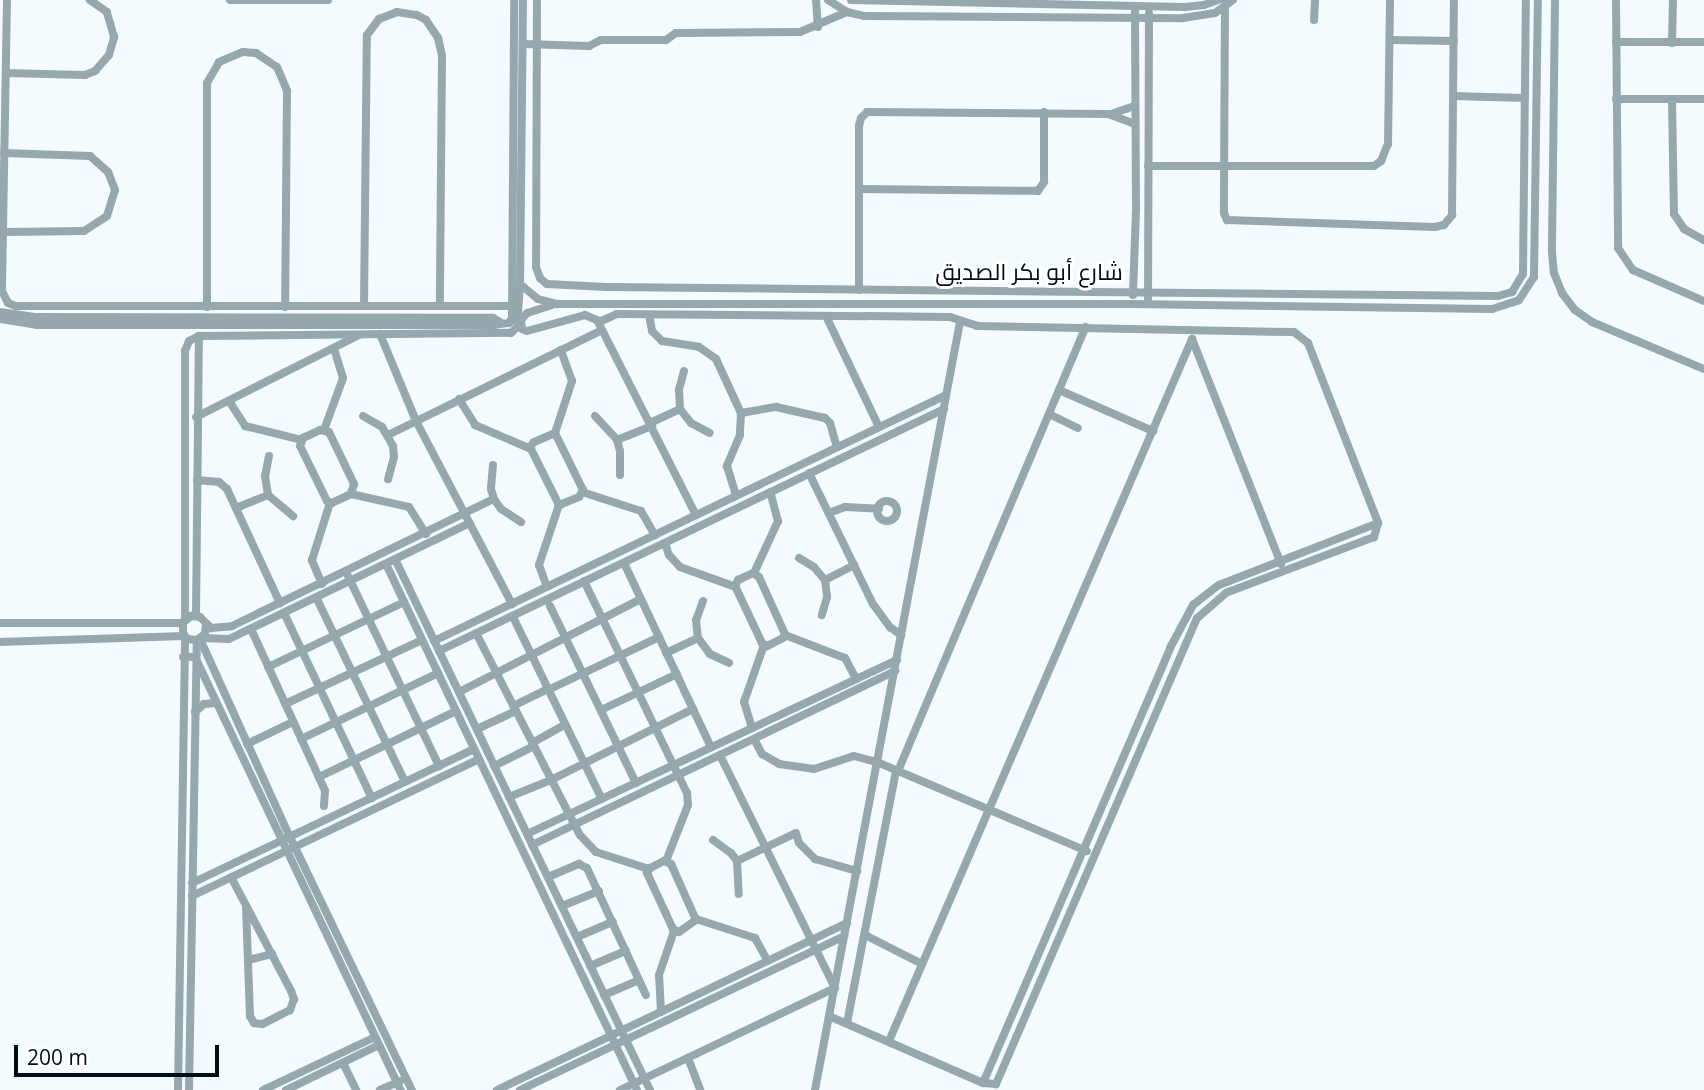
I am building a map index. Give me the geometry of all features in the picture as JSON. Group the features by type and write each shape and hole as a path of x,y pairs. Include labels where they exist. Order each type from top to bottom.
{"street":[{"path":"7,0 3,37 6,73 2,291 5,300 12,305 512,306"},
{"path":"6,73 85,75 95,71 109,55 114,37 107,12 90,0"},
{"path":"230,0 328,0"},
{"path":"0,312 35,317 180,317 494,325 511,321 514,0"},
{"path":"178,1090 185,636 185,351 189,341 199,336 513,333 517,327 520,284 523,0"},
{"path":"521,205 536,204 537,0"},
{"path":"816,0 818,27"},
{"path":"828,0 848,12 865,16 946,17 1197,17 1233,0"},
{"path":"851,0 1198,6 1218,0"},
{"path":"1314,20 1315,0"},
{"path":"1148,166 1374,166 1381,161 1388,144 1390,0"},
{"path":"1225,4 1224,216 1230,221 1440,227 1447,223 1452,215 1454,0"},
{"path":"1519,300 1515,289 1523,274 1525,0"},
{"path":"696,515 600,326 584,315 527,331 522,329 521,320 527,313 556,304 1148,304 1502,308 1519,300 1534,277 1538,0"},
{"path":"1555,0 1552,252 1554,273 1562,293 1575,310 1592,322 1704,369"},
{"path":"1616,0 1618,248 1633,270 1704,300"},
{"path":"1672,43 1673,0"},
{"path":"865,16 866,2"},
{"path":"946,17 947,3"},
{"path":"1030,4 1030,17"},
{"path":"1061,4 1061,17"},
{"path":"1132,304 1136,208 1135,5"},
{"path":"1148,304 1149,5"},
{"path":"364,306 367,35 379,19 397,12 417,15 426,20 438,38 442,56 440,306"},
{"path":"524,44 589,46 601,40 666,40 676,33 788,33 818,27 848,12"},
{"path":"1525,36 1538,37"},
{"path":"1390,40 1454,41"},
{"path":"1616,43 1704,42"},
{"path":"207,307 206,83 219,62 243,52 256,53 277,67 287,90 285,307"},
{"path":"1453,96 1525,98"},
{"path":"1108,114 1148,99"},
{"path":"1616,99 1704,99"},
{"path":"1672,100 1674,214 1684,229 1704,240"},
{"path":"859,290 859,126 867,112 1108,114 1135,124"},
{"path":"859,189 1038,191 1044,182 1044,112"},
{"path":"3,232 84,231 107,216 116,190 108,172 90,156 4,153"},
{"path":"1524,162 1536,162"},
{"name":"شارع أبو بكر الصديق","path":"536,204 536,267 540,278 552,285 1436,296 1498,296 1515,289"},
{"path":"1136,208 1148,209"},
{"path":"520,284 531,295 556,304"},
{"path":"796,304 797,289"},
{"path":"916,305 917,290"},
{"path":"1282,295 1282,306"},
{"path":"1330,295 1331,307"},
{"path":"1436,296 1436,308"},
{"path":"180,317 181,306"},
{"path":"396,307 396,317"},
{"path":"388,435 561,350 617,314 950,317 977,326 1294,332 1302,336 1378,523 1374,537 1226,593 1196,618 999,1081 991,1085 983,1083 829,1016"},
{"path":"649,315 652,331 662,341 699,347 716,359 741,413 740,435 727,466 736,496"},
{"path":"826,316 879,427"},
{"path":"0,320 37,325 396,317 493,318 500,322"},
{"path":"815,1090 960,322"},
{"path":"848,1023 897,771 1086,327"},
{"path":"1189,329 1283,571"},
{"path":"185,423 362,334"},
{"path":"380,334 416,421 512,604"},
{"path":"195,616 199,336"},
{"path":"889,1041 1192,339"},
{"path":"229,401 243,425 302,440 324,430 343,375 334,349"},
{"path":"561,350 572,381 555,433 583,487 582,492"},
{"path":"684,371 678,390 680,409 691,423 710,433"},
{"path":"1059,390 1153,431"},
{"path":"434,641 946,395"},
{"path":"459,399 475,425 530,449 559,505"},
{"path":"741,413 775,407 825,418 830,424 838,447"},
{"path":"617,440 680,409"},
{"path":"439,651 944,409"},
{"path":"1049,414 1078,428"},
{"path":"363,416 388,435 394,457 388,479"},
{"path":"596,416 617,440 620,475"},
{"path":"324,430 329,432 354,484 351,494"},
{"path":"530,449 534,442 555,433"},
{"path":"302,440 300,446 330,503 312,560 322,584"},
{"path":"269,456 265,476 268,495 293,516"},
{"path":"493,465 491,489 494,499 501,509 521,522"},
{"path":"809,473 880,616 901,635"},
{"path":"197,480 215,481 224,485 280,603"},
{"path":"752,728 744,702 764,645 736,587 737,581 754,573 778,521 766,494 757,486"},
{"path":"547,587 539,565 559,505 582,492 641,511 655,535"},
{"path":"330,503 351,494 409,507 426,534"},
{"path":"236,508 268,495"},
{"path":"195,616 206,624 226,629 494,499"},
{"path":"829,513 845,507 879,509"},
{"path":"0,642 185,636 218,641 229,639 470,523"},
{"path":"983,1083 1170,648 1193,605 1219,585 1378,523"},
{"path":"665,543 669,555 680,567 736,587"},
{"path":"799,558 814,567 825,580 827,597 822,615"},
{"path":"395,559 650,1090"},
{"path":"624,562 711,747"},
{"path":"386,564 635,1087"},
{"path":"825,580 854,565"},
{"path":"346,572 439,766"},
{"path":"754,573 759,577 785,635 845,658 856,679"},
{"path":"561,580 565,591"},
{"path":"476,634 580,835 596,852 649,869 666,861 688,805 687,793 584,581"},
{"path":"316,597 405,782"},
{"path":"459,692 641,599"},
{"path":"703,601 696,620 698,638 710,654 729,663"},
{"path":"268,667 404,602"},
{"path":"550,606 636,783"},
{"path":"284,613 354,760 375,796 383,804"},
{"path":"0,623 184,622 195,616"},
{"path":"515,621 601,799"},
{"path":"189,1090 195,657 206,624"},
{"path":"226,629 229,639"},
{"path":"251,629 325,791 324,806"},
{"path":"764,645 785,635"},
{"path":"477,729 548,690 659,637"},
{"path":"666,653 698,638"},
{"path":"200,639 258,768 286,839"},
{"path":"285,704 422,640"},
{"path":"209,658 211,646 218,641"},
{"path":"183,657 195,657"},
{"path":"195,657 250,774 286,839 340,952 412,1090"},
{"path":"527,834 897,660"},
{"path":"532,845 895,671"},
{"path":"301,739 438,673"},
{"path":"601,710 677,674"},
{"path":"839,687 844,696"},
{"path":"195,712 204,704 216,704"},
{"path":"509,797 551,780 693,709"},
{"path":"319,777 456,711"},
{"path":"247,744 293,722"},
{"path":"494,766 565,725"},
{"path":"754,739 762,754 779,764 814,769 855,756 877,762 1096,855"},
{"path":"192,883 474,749"},
{"path":"720,755 835,988"},
{"path":"192,896 479,759"},
{"path":"250,774 258,768"},
{"path":"649,777 653,787"},
{"path":"181,788 194,789"},
{"path":"505,813 514,807"},
{"path":"737,861 796,833 799,843 815,859 857,871"},
{"path":"713,840 737,861 739,894"},
{"path":"666,861 671,864 696,919 694,925 679,932 674,930"},
{"path":"548,877 582,865 589,870 646,995"},
{"path":"649,869 648,874 674,930 659,975 660,1012"},
{"path":"231,877 272,954 294,999 290,1010 266,1024 258,1024 250,1016 246,906"},
{"path":"562,906 598,891"},
{"path":"696,919 755,939 768,961"},
{"path":"559,927 569,921"},
{"path":"577,937 613,922"},
{"path":"497,1090 613,1040 727,986 768,961 847,923"},
{"path":"865,935 922,964"},
{"path":"624,1035 660,1012 844,936"},
{"path":"590,966 626,951"},
{"path":"340,952 399,1086"},
{"path":"248,960 272,954"},
{"path":"179,980 191,980"},
{"path":"604,995 639,980"},
{"path":"620,1090 635,1087 645,1079 835,988"},
{"path":"520,1090 613,1040"},
{"path":"286,1090 343,1063 377,1041"},
{"path":"263,1090 377,1041"},
{"path":"688,1058 700,1090"},
{"path":"343,1063 356,1090"},
{"path":"380,1090 399,1086 406,1078"},
{"path":"306,1081 311,1090"}]}
